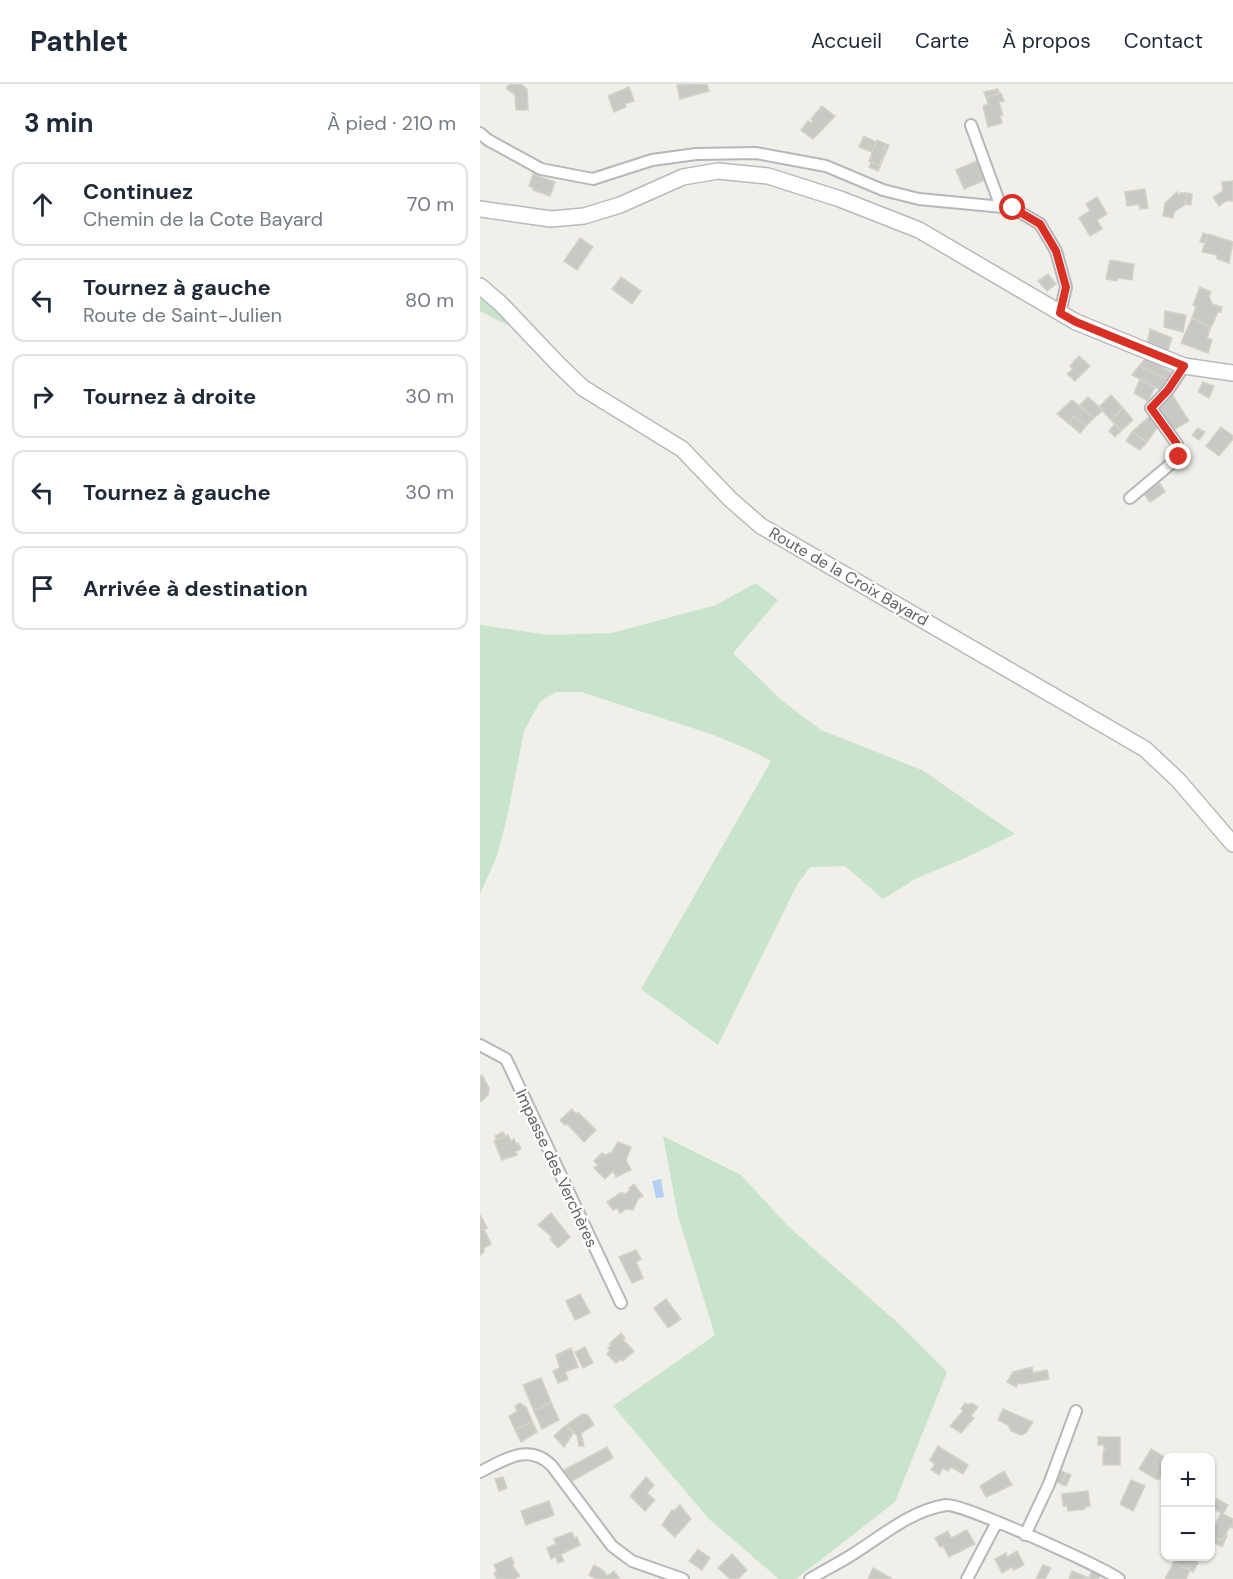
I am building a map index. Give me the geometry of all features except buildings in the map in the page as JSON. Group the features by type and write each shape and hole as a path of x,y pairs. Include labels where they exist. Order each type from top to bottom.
{"main road":[{"path":"480,209 551,219 582,216 620,205 683,177 718,171 768,176 840,199 920,230 1076,322 1184,366 1233,374"},
{"name":"Route de la Croix Bayard","path":"480,286 501,304 576,382 596,397 682,449 730,500 761,526 1145,750 1178,780 1233,844"}],"street":[{"path":"971,125 1001,207"},
{"path":"480,133 488,140 541,169 593,179 652,160 696,154 756,153 826,166 883,190 919,199 1013,208 1040,224 1056,251 1066,287 1060,313"},
{"path":"1130,498 1179,457 1177,444 1151,408 1168,390 1184,366"},
{"name":"Impasse des Verchères","path":"480,1046 506,1059 621,1303"},
{"path":"1025,1535 1049,1484 1076,1411"},
{"path":"480,1472 521,1454 540,1456 552,1466 603,1536 617,1551 632,1561 683,1579"},
{"path":"810,1579 912,1515 949,1505 997,1522 1094,1564 1119,1579"},
{"path":"967,1579 997,1522"}],"green space":[{"path":"480,295 491,304 509,326 480,311"},
{"path":"756,583 778,600 733,653 780,699 821,730 922,770 1015,834 917,878 883,899 845,866 810,867 797,885 718,1045 641,989 771,761 711,734 581,692 556,692 540,702 524,731 497,856 480,894 480,625 549,635 612,633 716,605"},
{"path":"663,1136 741,1175 788,1226 900,1325 947,1372 895,1502 796,1579 779,1579 709,1519 613,1406 715,1335 678,1216"}],"water":[{"path":"661,1179 664,1197 656,1198 652,1181"}],"route":[{"path":"1013,208 1040,224 1056,251 1066,287 1060,313 1076,322 1184,366 1168,390 1151,408 1177,444 1179,457"}]}
